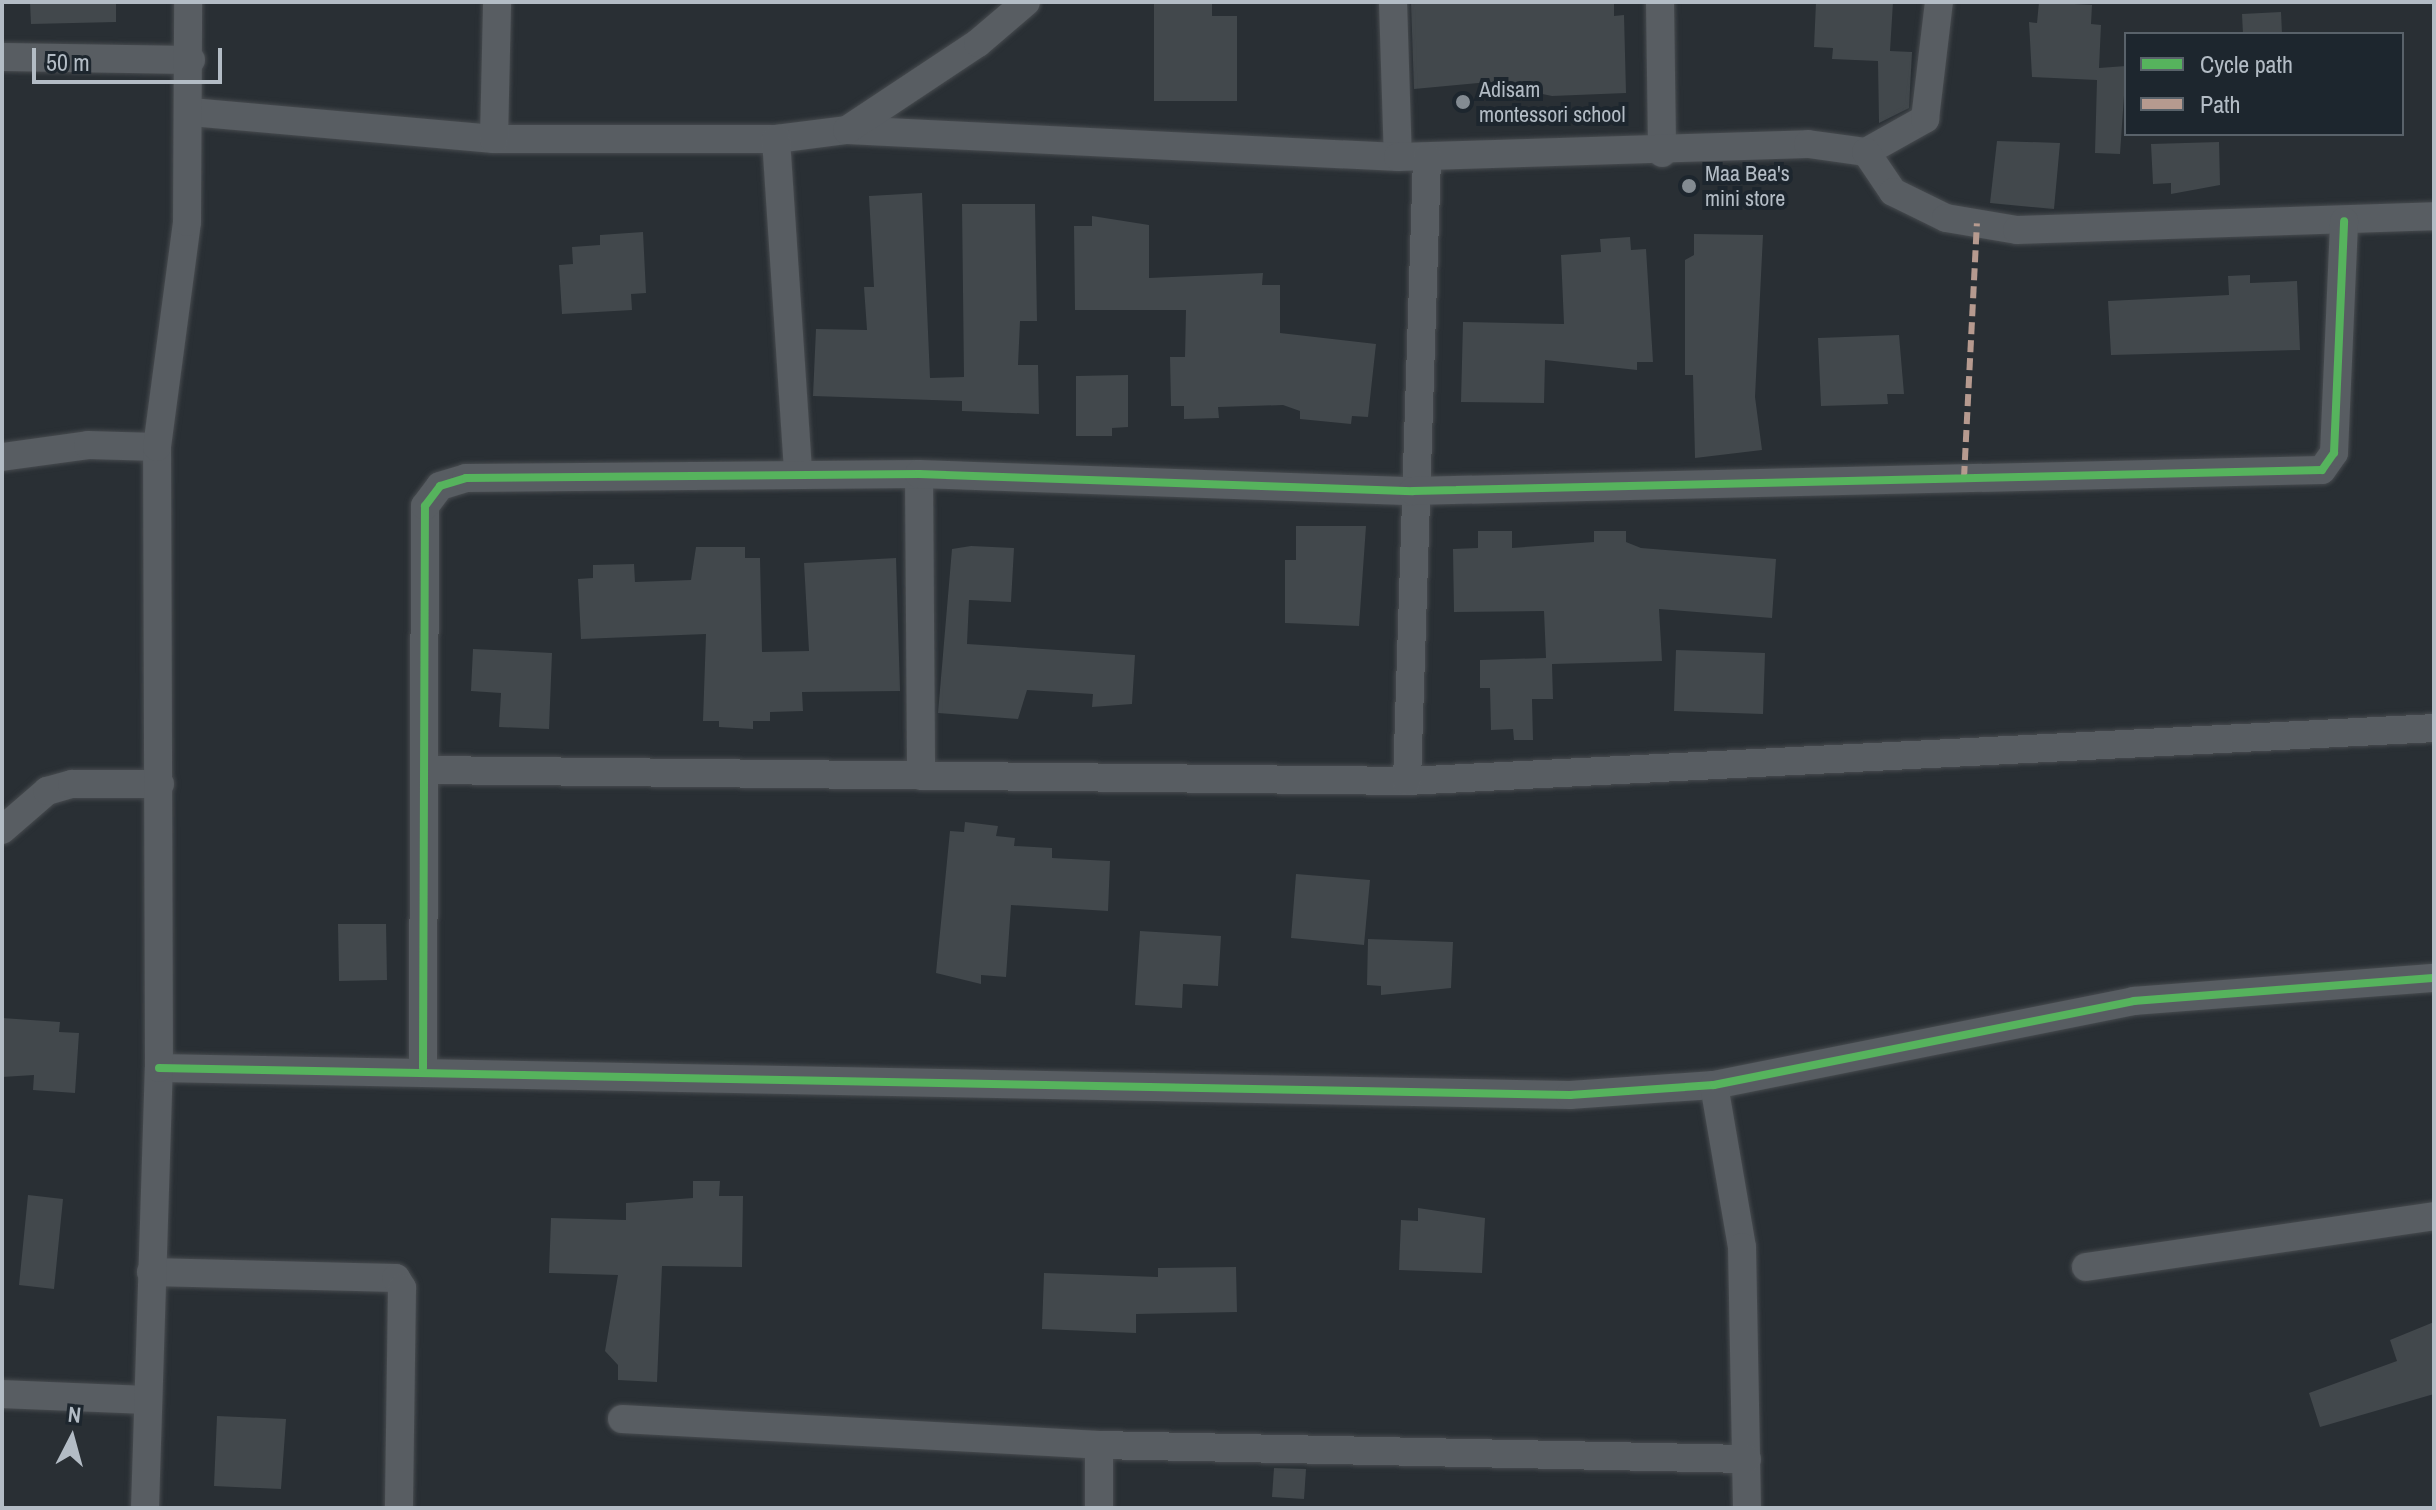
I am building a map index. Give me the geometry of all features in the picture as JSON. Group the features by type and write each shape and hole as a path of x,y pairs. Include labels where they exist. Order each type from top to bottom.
{"street":[{"path":"145,1508 145,1400 159,1068 157,447 187,222 191,112 188,2"},
{"path":"494,139 497,2"},
{"path":"847,130 978,43 1026,2"},
{"path":"1393,2 1398,157"},
{"path":"1660,2 1662,153"},
{"path":"191,112 494,139 776,139 847,130 1398,157 1662,153 1808,144 1866,152 1925,119 1939,2"},
{"path":"2,57 191,60"},
{"path":"776,139 798,474"},
{"path":"1866,152 1893,192 1946,218 2017,230 2434,216"},
{"path":"1407,781 1413,491 1427,157"},
{"path":"423,1068 425,506 440,486 466,478 919,474 1413,491 2322,470 2334,453 2344,221"},
{"path":"2,457 88,445 157,447"},
{"path":"919,474 921,776"},
{"path":"426,770 1407,781 2434,728"},
{"path":"2,830 47,791 72,784 160,784"},
{"path":"159,1068 423,1068 1570,1095 1714,1085 2134,1001 2434,978"},
{"path":"1714,1085 1742,1247 1747,1508"},
{"path":"2086,1267 2434,1216"},
{"path":"151,1272 396,1278 402,1288 399,1508"},
{"path":"2,1394 145,1400"},
{"path":"622,1419 1099,1445 1747,1459"},
{"path":"1099,1445 1099,1508"}],"building":[{"path":"30,2 116,2 116,22 31,24"},
{"path":"1154,2 1212,2 1212,16 1237,16 1237,101 1154,101"},
{"path":"1411,2 1614,2 1614,16 1624,15 1626,93 1552,96 1528,91 1528,85 1489,82 1414,89"},
{"path":"1816,2 1893,2 1890,51 1912,52 1909,108 1879,123 1878,61 1832,59 1833,48 1814,47"},
{"path":"2039,2 2092,5 2091,24 2101,25 2099,68 2124,66 2120,154 2095,153 2097,80 2032,77 2029,22 2037,23"},
{"path":"2281,12 2282,32 2243,32 2242,14"},
{"path":"1997,141 2060,143 2054,209 1990,203"},
{"path":"2219,142 2220,185 2171,194 2171,183 2153,184 2151,144"},
{"path":"922,193 930,378 964,377 962,204 1035,204 1037,321 1020,321 1018,365 1038,365 1039,414 962,411 962,401 813,396 816,329 867,330 864,287 874,287 869,196"},
{"path":"1092,216 1149,225 1149,278 1263,273 1262,285 1280,285 1280,333 1376,344 1368,417 1352,416 1351,424 1300,419 1300,411 1283,405 1218,407 1219,418 1184,419 1184,406 1171,406 1170,357 1185,357 1186,310 1075,310 1074,226 1092,226"},
{"path":"643,232 646,293 631,294 632,310 562,314 559,265 573,264 572,247 600,245 600,235"},
{"path":"1694,234 1763,235 1755,397 1762,450 1695,458 1693,375 1685,375 1685,260 1694,255"},
{"path":"1630,237 1631,250 1646,249 1653,362 1637,362 1637,370 1545,360 1544,403 1461,402 1463,322 1564,324 1561,255 1601,252 1600,239"},
{"path":"2250,275 2250,283 2297,281 2300,350 2111,355 2108,301 2229,295 2228,276"},
{"path":"1899,335 1904,394 1887,394 1888,404 1821,406 1818,338"},
{"path":"1128,375 1128,427 1112,428 1112,436 1076,436 1076,376"},
{"path":"1296,526 1366,526 1359,626 1285,623 1285,560 1296,560"},
{"path":"1478,531 1512,531 1512,548 1594,542 1594,531 1626,531 1626,542 1641,548 1776,559 1772,618 1659,609 1662,661 1552,664 1553,699 1532,699 1533,740 1514,740 1513,729 1491,730 1490,688 1480,688 1480,660 1546,658 1544,611 1454,612 1453,549 1478,548"},
{"path":"971,546 1014,548 1011,602 969,600 967,644 1135,655 1132,704 1092,707 1093,694 1027,690 1018,719 938,713 952,549"},
{"path":"696,547 745,547 745,558 760,558 762,652 809,651 804,563 896,558 900,691 802,692 803,711 770,712 770,721 753,721 753,729 719,727 719,721 703,721 706,634 581,639 578,579 593,578 593,565 634,564 635,582 691,580"},
{"path":"473,649 552,653 549,729 499,727 501,693 471,691"},
{"path":"1676,650 1765,653 1763,714 1674,711"},
{"path":"965,822 998,826 996,836 1015,838 1014,846 1052,848 1052,858 1110,861 1108,911 1011,905 1006,977 981,975 981,984 936,973 950,831 964,832"},
{"path":"1296,874 1370,880 1364,945 1291,938"},
{"path":"338,924 386,924 387,980 339,981"},
{"path":"1140,931 1221,936 1218,986 1183,984 1182,1008 1135,1005"},
{"path":"1368,939 1453,942 1451,988 1381,995 1381,986 1367,985"},
{"path":"2,1018 60,1022 59,1032 79,1033 75,1093 33,1090 34,1075 2,1077"},
{"path":"693,1181 720,1181 719,1196 743,1196 742,1267 662,1266 657,1382 618,1380 618,1365 605,1351 618,1275 549,1273 551,1218 626,1220 626,1203 693,1198"},
{"path":"28,1195 63,1199 54,1289 19,1285"},
{"path":"1418,1208 1485,1218 1482,1273 1399,1270 1401,1220 1418,1221"},
{"path":"1236,1267 1237,1312 1136,1314 1136,1333 1042,1329 1044,1273 1158,1277 1158,1268"},
{"path":"2434,1322 2434,1394 2320,1427 2309,1393 2397,1361 2390,1340"},
{"path":"217,1416 286,1419 281,1489 214,1486"},
{"path":"1274,1468 1306,1469 1304,1499 1272,1497"}],"marked path":[{"path":"1964,478 1977,223"}],"cycle path":[{"path":"423,1068 425,506 440,486 466,478 919,474 1413,491 2322,470 2334,453 2344,221"},
{"path":"159,1068 1570,1095 1714,1085 2134,1001 2434,978"}],"place":[{"name":"Adisam montessori school","path":"1463,102"},
{"name":"Maa Bea's mini store","path":"1689,186"}]}
